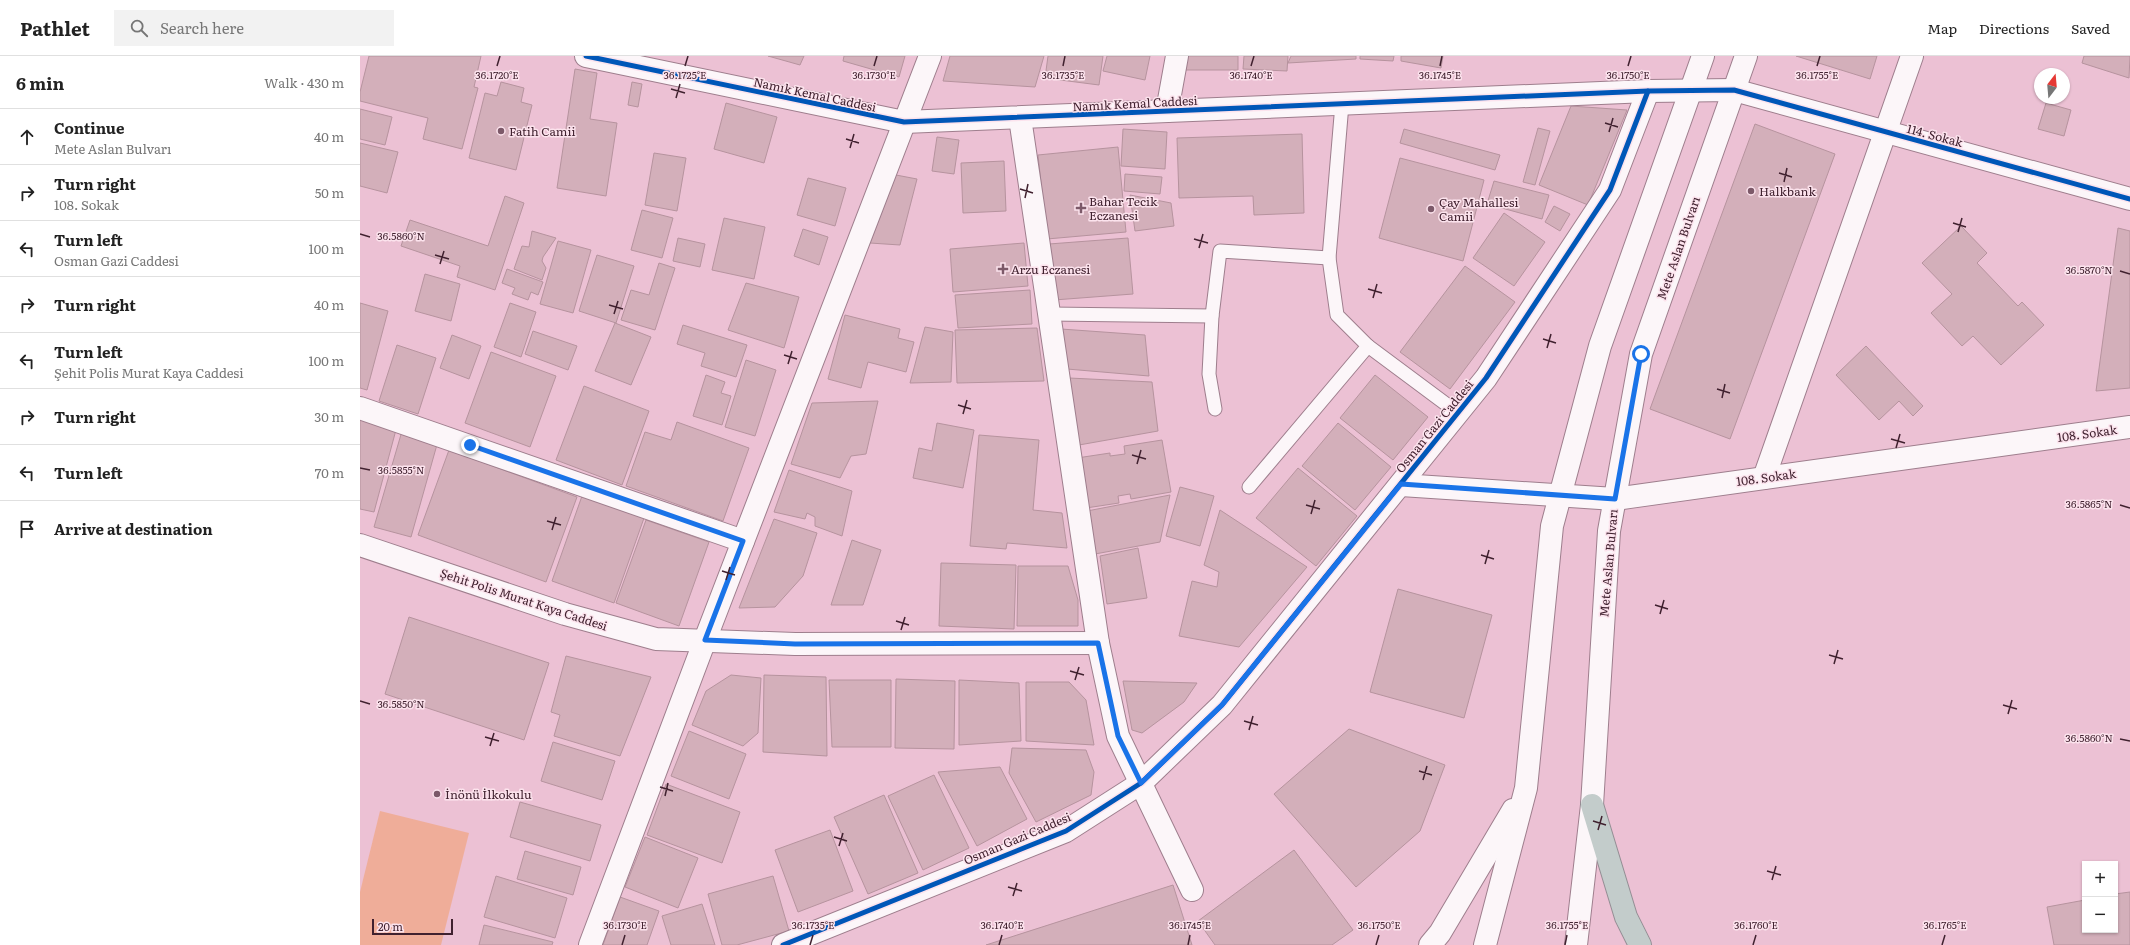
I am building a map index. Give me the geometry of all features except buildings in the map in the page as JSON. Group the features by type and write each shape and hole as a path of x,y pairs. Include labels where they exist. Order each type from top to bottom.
{"highway":[{"path":"1592,804 1626,917 1640,945"}],"street":[{"name":"Namık Kemal Caddesi","path":"586,56 904,122 1691,89 1734,90"},
{"path":"590,945 705,640 930,56"},
{"path":"1168,111 1177,56"},
{"path":"1486,945 1526,788 1552,526 1559,496 1600,346 1703,56"},
{"name":"Mete Aslan Bulvarı","path":"1576,945 1592,804 1609,531 1641,354 1746,56"},
{"path":"1764,478 1884,131 1912,56"},
{"name":"114. Sokak","path":"1734,90 2130,199"},
{"name":"Osman Gazi Caddesi","path":"783,945 1066,830 1141,783 1222,705 1486,378 1610,190 1648,91"},
{"path":"1020,118 1098,643 1118,736 1192,890"},
{"path":"360,408 743,541"},
{"name":"108. Sokak","path":"1401,484 1615,499 2130,427"},
{"name":"Şehit Polis Murat Kaya Caddesi","path":"360,545 565,614 656,638 795,644 1098,643"},
{"path":"1430,945 1440,932 1526,788"}],"lane":[{"path":"1342,104 1329,258 1337,315 1368,346 1458,413"},
{"path":"1215,409 1209,374 1212,316 1220,251 1329,258"},
{"path":"1049,314 1212,316"},
{"path":"1249,487 1368,346"}],"shaded area":[{"path":"380,811 469,833 441,945 360,945 360,892"}],"cycle path":[{"path":"586,56 904,122 1648,91 1734,90 2130,199"},
{"path":"783,945 1066,831 1141,783 1222,705 1486,378 1610,190 1648,91"}],"place":[{"name":"Fatih Camii","path":"501,131"},
{"name":"Halkbank","path":"1751,191"},
{"name":"Bahar Tecik Eczanesi","path":"1081,208"},
{"name":"Çay Mahallesi Camii","path":"1431,209"},
{"name":"Arzu Eczanesi","path":"1003,269"},
{"name":"İnönü İlkokulu","path":"437,794"}],"route":[{"path":"470,445 743,541 705,640 795,644 1098,643 1118,736 1141,783 1222,705 1401,484 1615,499 1641,354"}]}
